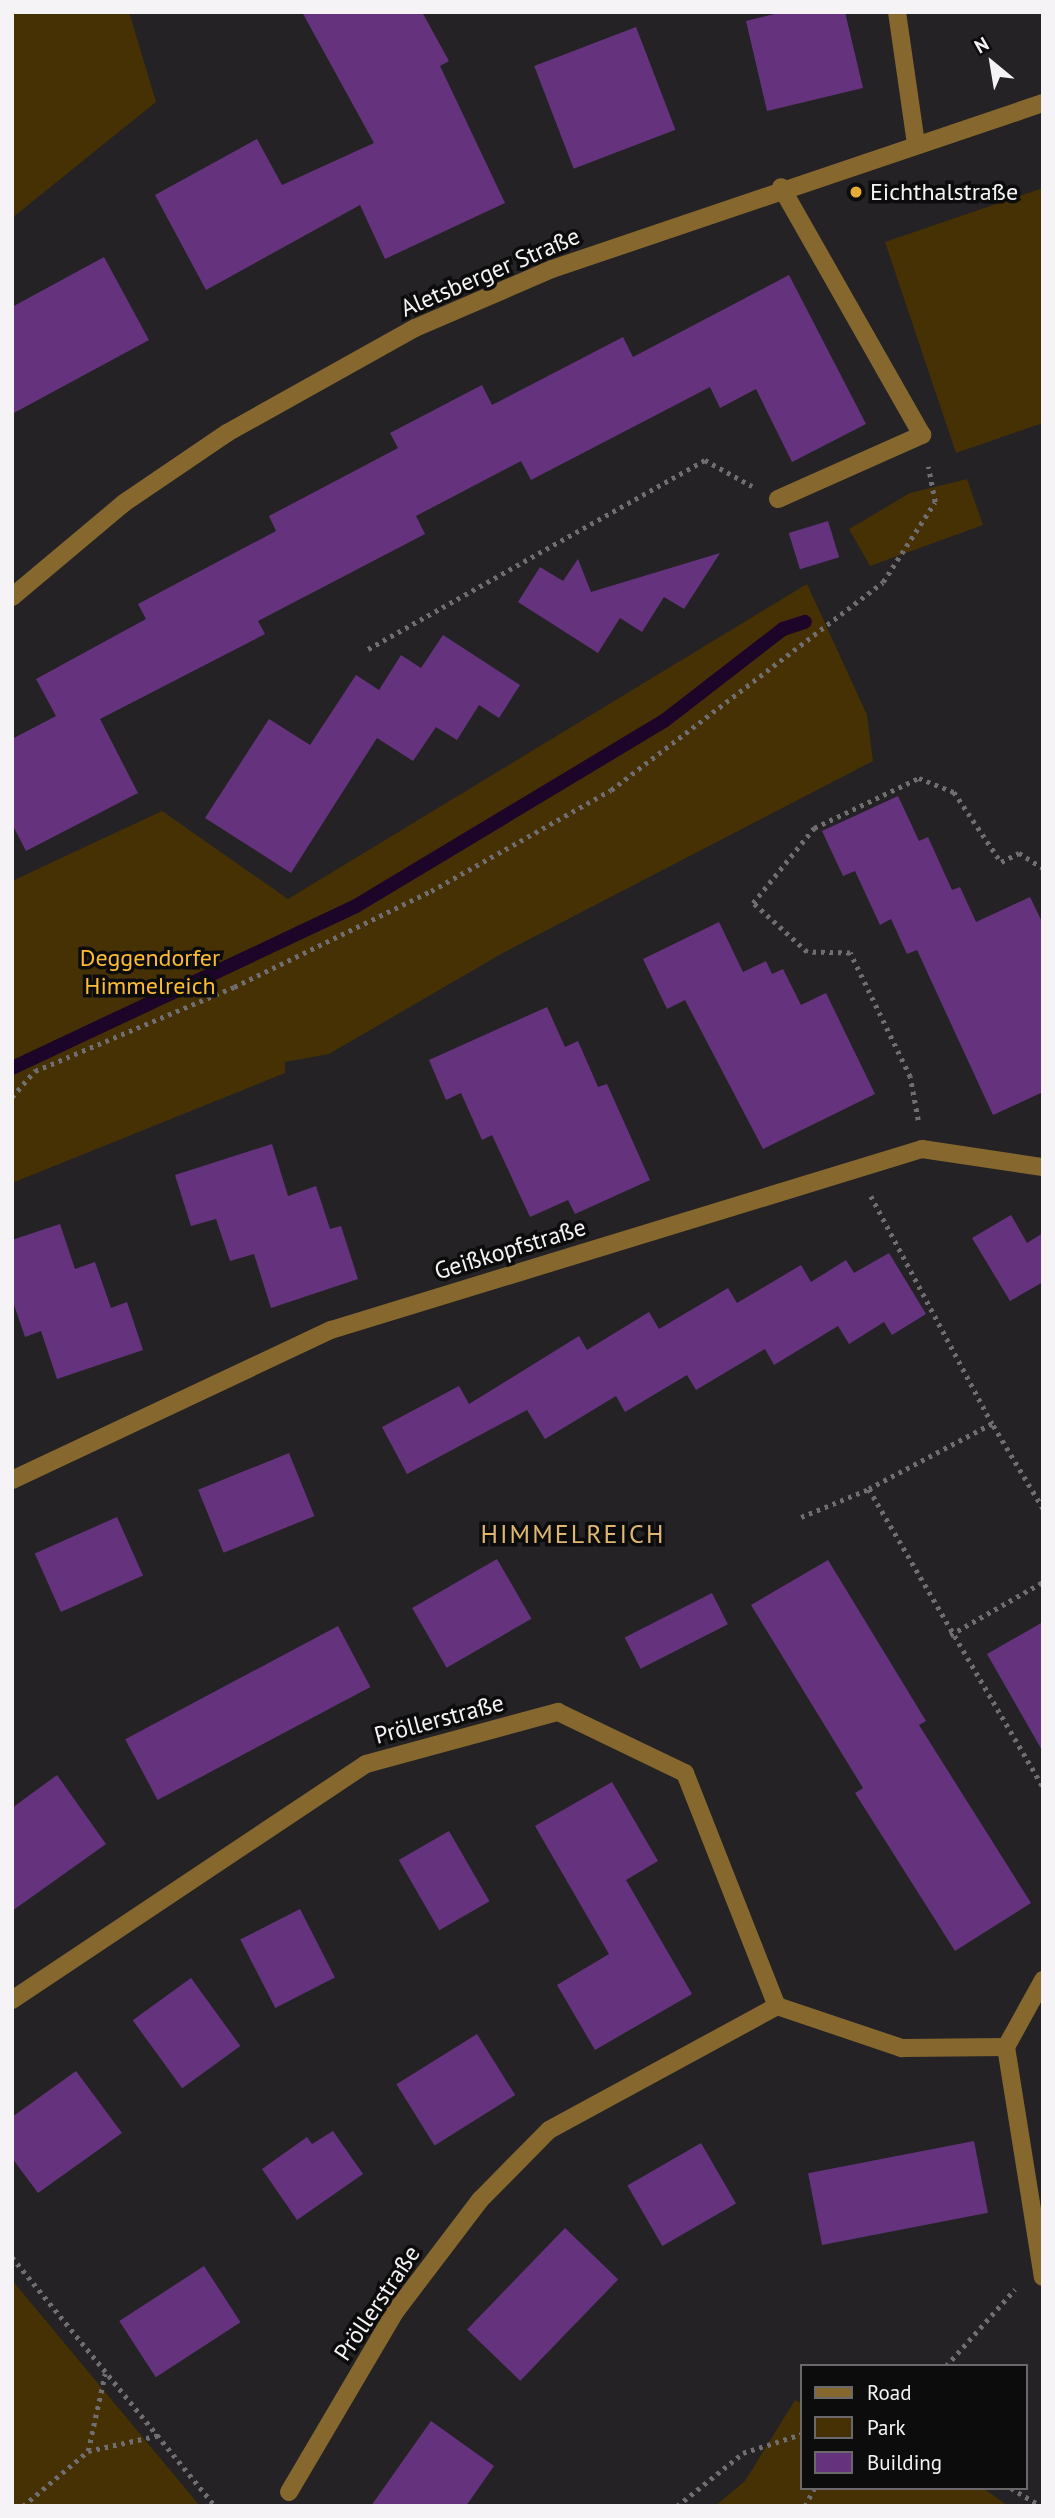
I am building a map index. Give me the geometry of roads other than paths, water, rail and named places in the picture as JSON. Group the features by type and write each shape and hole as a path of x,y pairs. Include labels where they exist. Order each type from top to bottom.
{"street":[{"path":"897,12 916,144"},
{"name":"Aletsberger Straße","path":"12,597 124,503 227,433 415,328 552,269 781,187 1043,103"},
{"path":"778,499 922,435 781,187"},
{"name":"Geißkopfstraße","path":"12,1480 331,1330 922,1149 1043,1167"},
{"name":"Pröllerstraße","path":"12,2000 366,1764 558,1712 685,1773 777,2006 549,2130 480,2200 395,2312 289,2492"},
{"path":"1042,2269 1006,2047 1043,1980"},
{"path":"777,2006 902,2048 1006,2047"}],"waterway":[{"path":"12,1068 356,906 664,721 783,629 805,622"}],"place":[{"name":"Eichthalstraße","path":"856,192"}],"district":[{"name":"HIMMELREICH","path":"573,1534"}],"park label":[{"name":"Deggendorfer Himmelreich","path":"150,972"}]}
